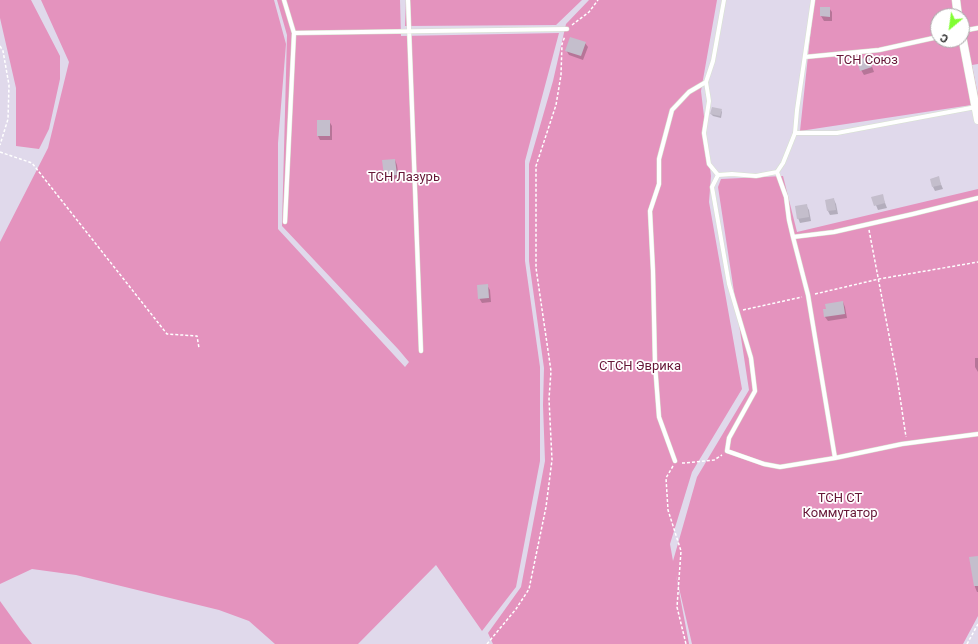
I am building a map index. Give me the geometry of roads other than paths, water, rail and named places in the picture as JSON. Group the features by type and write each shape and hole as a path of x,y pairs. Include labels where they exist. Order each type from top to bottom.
{"street":[{"path":"965,48 977,107 978,120"}],"lane":[{"path":"284,0 294,34 285,222"},
{"path":"408,0 421,351"},
{"path":"718,175 710,164 704,133 709,100 706,82 713,61 724,0"},
{"path":"718,175 732,174 756,176 777,172 783,163 795,133 813,0"},
{"path":"294,34 567,29"},
{"path":"805,57 879,50 930,39"},
{"path":"675,461 659,417 655,364 650,211 659,184 659,159 672,110 689,92 706,82"},
{"path":"795,133 837,133 977,107"},
{"path":"777,172 786,197 789,220 808,295 835,458"},
{"path":"718,175 712,187 730,284 751,358 754,391 730,438 727,451 764,464 780,467 978,434"},
{"path":"793,237 834,232 978,198"}],"park label":[{"name":"ТСН Союз","path":"867,61"},
{"name":"ТСН Лазурь","path":"404,178"},
{"name":"СТСН Эврика","path":"640,367"},
{"name":"ТСН СТ Коммутатор","path":"840,506"}]}
